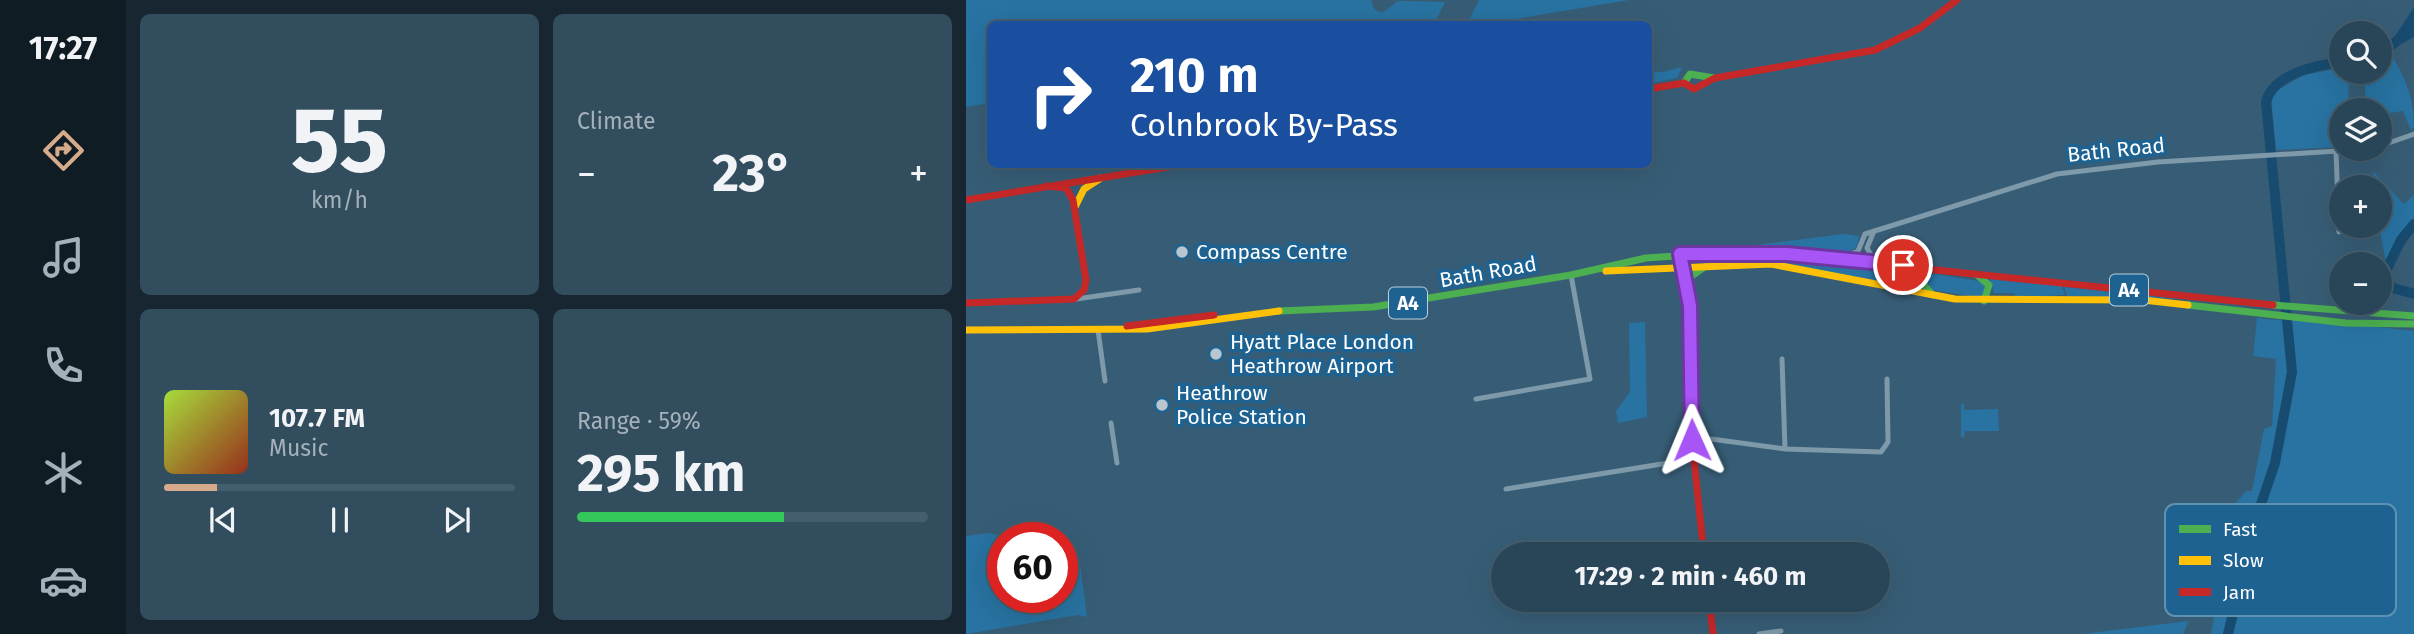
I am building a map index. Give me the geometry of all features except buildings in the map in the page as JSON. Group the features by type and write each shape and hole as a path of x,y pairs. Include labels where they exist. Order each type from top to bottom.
{"main road":[{"path":"1684,83 1690,89 1698,81 1875,50 1920,28 1957,0"},
{"path":"1684,83 1687,75 1698,81"},
{"path":"1652,88 1684,83"},
{"path":"966,200 1160,168"},
{"path":"1074,208 1084,189 1103,177"},
{"path":"966,303 1074,299 1084,290 1086,280 1074,208 1066,188 1047,186"},
{"name":"A4","path":"1588,272 1638,259 1736,252 1875,262 2294,308 2414,316"},
{"path":"1683,254 1688,294"},
{"path":"1689,278 1711,264"},
{"name":"A4","path":"1588,272 1711,264 1782,265 1934,296 1984,301 2143,300 2346,323 2414,324"},
{"path":"1684,266 1689,278 1692,440 1703,542"},
{"path":"1927,268 1923,284 1934,296"},
{"name":"Bath Road","path":"966,330 1147,329 1226,316 1287,310 1373,307 1588,272"},
{"path":"1974,273 1989,285 1990,291 1984,301"},
{"path":"1710,612 1713,634"}],"street":[{"path":"2392,142 2414,134"},
{"name":"Bath Road","path":"1839,259 1857,252 1862,237 1874,231 2043,177 2158,162 2329,152"},
{"path":"1874,231 1867,248 1875,262"},
{"path":"1476,399 1590,379 1572,275"},
{"path":"1086,280 1089,291 1100,295"},
{"path":"1074,299 1139,290"},
{"path":"1098,330 1105,382"},
{"path":"1782,359 1785,449"},
{"path":"1692,440 1711,439 1785,449 1881,452 1888,442 1887,379"},
{"path":"1111,423 1117,463"},
{"path":"1506,489 1693,459"},
{"path":"1759,634 1781,631"}],"shaded area":[{"path":"966,0 1371,0 1374,9 1382,13 1398,1 1445,2 1436,21 987,21 987,104 966,107"},
{"path":"1479,0 1629,0 1504,21 1468,21"},
{"path":"2414,7 2414,37 2393,48 2392,41"},
{"path":"2394,59 2403,76 2409,92 2414,128 2411,130 2403,111 2392,113 2392,98 2366,98 2365,84 2392,84"},
{"path":"1682,67 1677,78 1652,83 1652,71 1663,72"},
{"path":"2329,70 2329,84 2349,84 2348,98 2329,98 2329,148 2276,150 2271,94 2304,75"},
{"path":"2392,191 2404,204 2414,195 2414,221 2392,253 2384,252 2381,238 2392,238"},
{"path":"1843,234 1859,236 1857,246 1850,252 1732,248"},
{"path":"1733,255 1920,271 1918,283 1921,291 1777,263 1689,260"},
{"path":"1929,273 1984,283 1986,294 1977,297 1932,290 1926,286"},
{"path":"1990,279 2062,286 2065,295 2015,298 2014,293 1994,293"},
{"path":"2065,287 2179,299 2067,296"},
{"path":"2257,318 2288,321 2290,372 2273,463 2259,504 2235,504 2246,491 2252,491 2264,429 2272,426 2276,359 2253,356"},
{"path":"2294,318 2414,331 2414,634 2228,634 2232,616 2396,616 2396,504 2261,504 2275,463 2292,372 2290,321"},
{"path":"1645,322 1647,417 1618,423 1616,411 1630,392 1629,323"},
{"path":"1961,404 1964,404 1964,410 1998,409 1999,431 1965,431 1964,437 1961,437"},
{"path":"987,533 987,613 1078,613 1078,554 1087,617 1078,615 966,634 966,536"},
{"path":"2214,616 2230,616 2226,634 2211,634"},
{"path":"2189,621 2183,634 2082,634"}],"waterway":[{"path":"2392,45 2414,28"},
{"path":"2261,504 2275,463 2292,372 2266,102 2270,92 2286,78 2329,64"},
{"path":"2414,224 2401,240 2383,277 2393,288 2414,294"},
{"path":"2228,634 2232,616"}],"traffic: fast":[{"path":"1684,83 1690,74 1714,78"},
{"path":"1279,311 1373,307 1571,275 1646,258 1736,252 1849,261"},
{"path":"1689,278 1706,266"},
{"path":"1927,268 1923,284 1933,295"},
{"path":"1977,275 1989,285 1984,301"},
{"path":"2188,305 2346,323 2414,324"},
{"path":"2273,305 2414,316"}],"traffic: slow":[{"path":"1075,207 1084,189 1101,178"},
{"path":"1606,271 1771,264 1955,299 2143,300 2188,305"},
{"path":"966,330 1147,329 1279,311"}],"traffic: jam":[{"path":"1684,83 1694,89 1715,78 1875,50 1920,28 1957,0"},
{"path":"1652,88 1684,83"},
{"path":"966,200 1162,168"},
{"path":"966,303 1074,299 1084,290 1086,280 1073,200 1066,188 1047,186"},
{"path":"1680,254 1686,289"},
{"path":"1687,254 1692,440 1703,542"},
{"path":"1849,261 2273,305"},
{"path":"1127,326 1214,315"},
{"path":"1710,612 1713,634"}],"place":[{"name":"Compass Centre","path":"1182,252"},
{"name":"Hyatt Place London Heathrow Airport","path":"1216,354"},
{"name":"Heathrow Police Station","path":"1162,405"}],"route":[{"path":"1692,440 1690,306 1680,254 1787,254 1903,265"}]}
